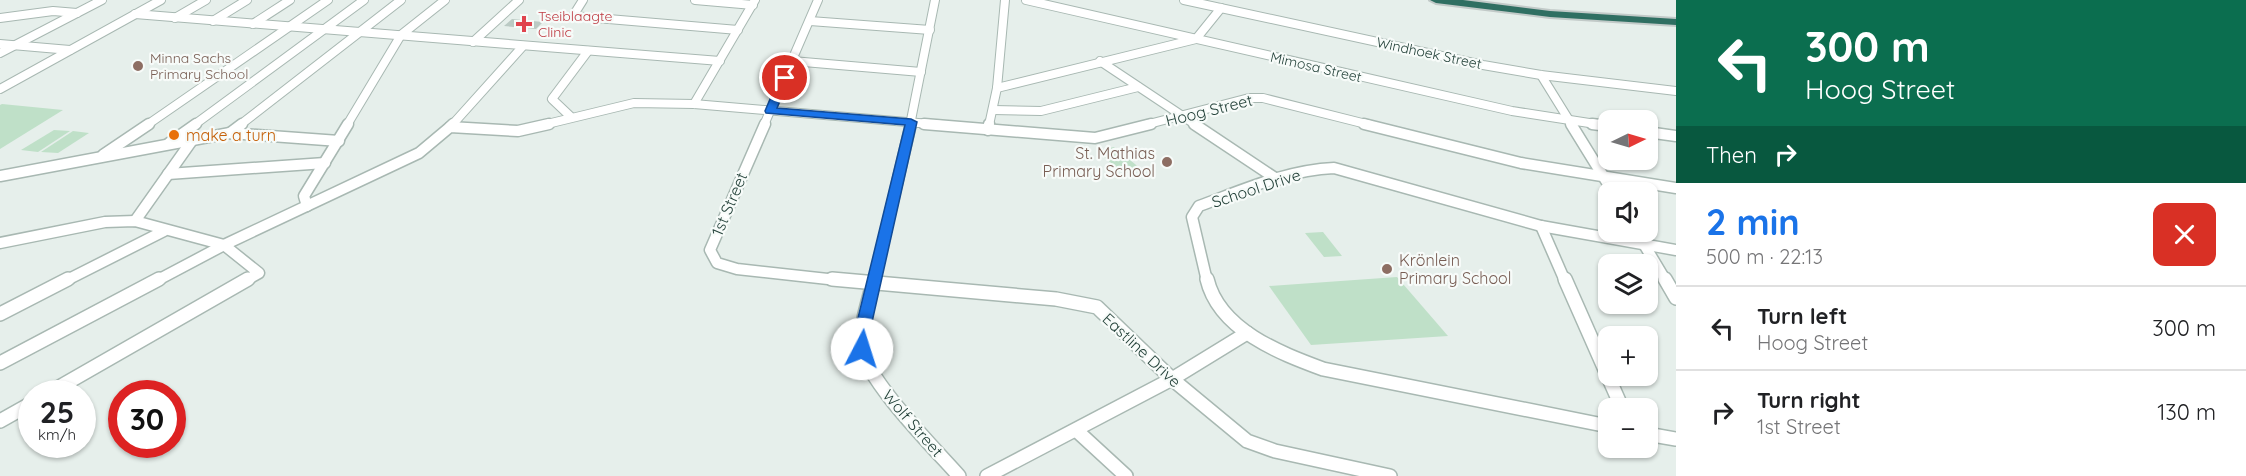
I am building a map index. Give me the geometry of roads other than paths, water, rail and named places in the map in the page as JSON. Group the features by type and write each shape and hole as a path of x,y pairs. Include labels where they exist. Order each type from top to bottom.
{"highway":[{"path":"1436,0 1609,18 1676,22"},
{"path":"1450,0 1609,18"}],"street":[{"path":"0,53 102,0"},
{"path":"0,89 161,0"},
{"path":"175,18 206,0"},
{"path":"213,21 247,0"},
{"path":"253,24 290,0"},
{"path":"98,158 328,0"},
{"path":"166,145 364,0"},
{"path":"230,132 401,0"},
{"path":"307,206 304,196 401,35 445,0"},
{"path":"473,42 519,0"},
{"path":"583,0 573,16 738,30"},
{"path":"694,104 754,2 695,0"},
{"name":"1st Street","path":"818,0 710,250 717,263 737,269 873,284"},
{"name":"Wolf Street","path":"935,0 911,122 864,322 862,349 869,366 884,390 959,476"},
{"path":"988,130 997,88 1005,0"},
{"name":"Mimosa Street","path":"1026,0 1512,111 1598,125"},
{"name":"Windhoek Street","path":"1184,0 1541,75 1676,91"},
{"path":"997,88 1196,39 1221,8"},
{"path":"0,18 53,10 77,13"},
{"path":"135,14 720,61"},
{"path":"810,21 930,30"},
{"path":"0,44 70,50"},
{"path":"0,363 224,245 419,153 450,127 523,46"},
{"path":"571,117 552,99 588,51"},
{"path":"1100,61 1278,180"},
{"path":"792,62 921,72"},
{"path":"1541,75 1607,182"},
{"path":"993,110 1041,111 1138,87"},
{"name":"Hoog Street","path":"450,127 518,131 634,103 694,104 1095,138 1249,98 1263,98 1521,163 1676,188"},
{"path":"0,176 230,132 339,141"},
{"path":"1658,134 1676,136"},
{"path":"135,221 193,139"},
{"path":"168,174 325,163"},
{"name":"School Drive","path":"1598,424 1323,369 1283,354 1247,333 1225,313 1213,296 1192,217 1199,206 1317,169 1334,168 1540,226 1676,250"},
{"path":"0,243 105,222 135,221 164,231 224,245 259,273 72,380"},
{"path":"1540,226 1617,398"},
{"path":"0,314 164,231"},
{"path":"1644,244 1676,298"},
{"name":"Eastline Drive","path":"873,284 1056,298 1097,307 1172,379 1247,441 1275,451 1390,476"},
{"path":"987,476 1172,379 1247,333"},
{"path":"0,421 18,411"},
{"path":"1076,430 1126,476"},
{"path":"1658,436 1676,439"}],"place":[{"name":"Tseiblaagte Clinic","path":"524,24"},
{"name":"Minna Sachs Primary School","path":"138,66"},
{"name":"make a turn","path":"174,135"},
{"name":"St. Mathias Primary School","path":"1167,162"},
{"name":"Krönlein Primary School","path":"1387,269"}]}
